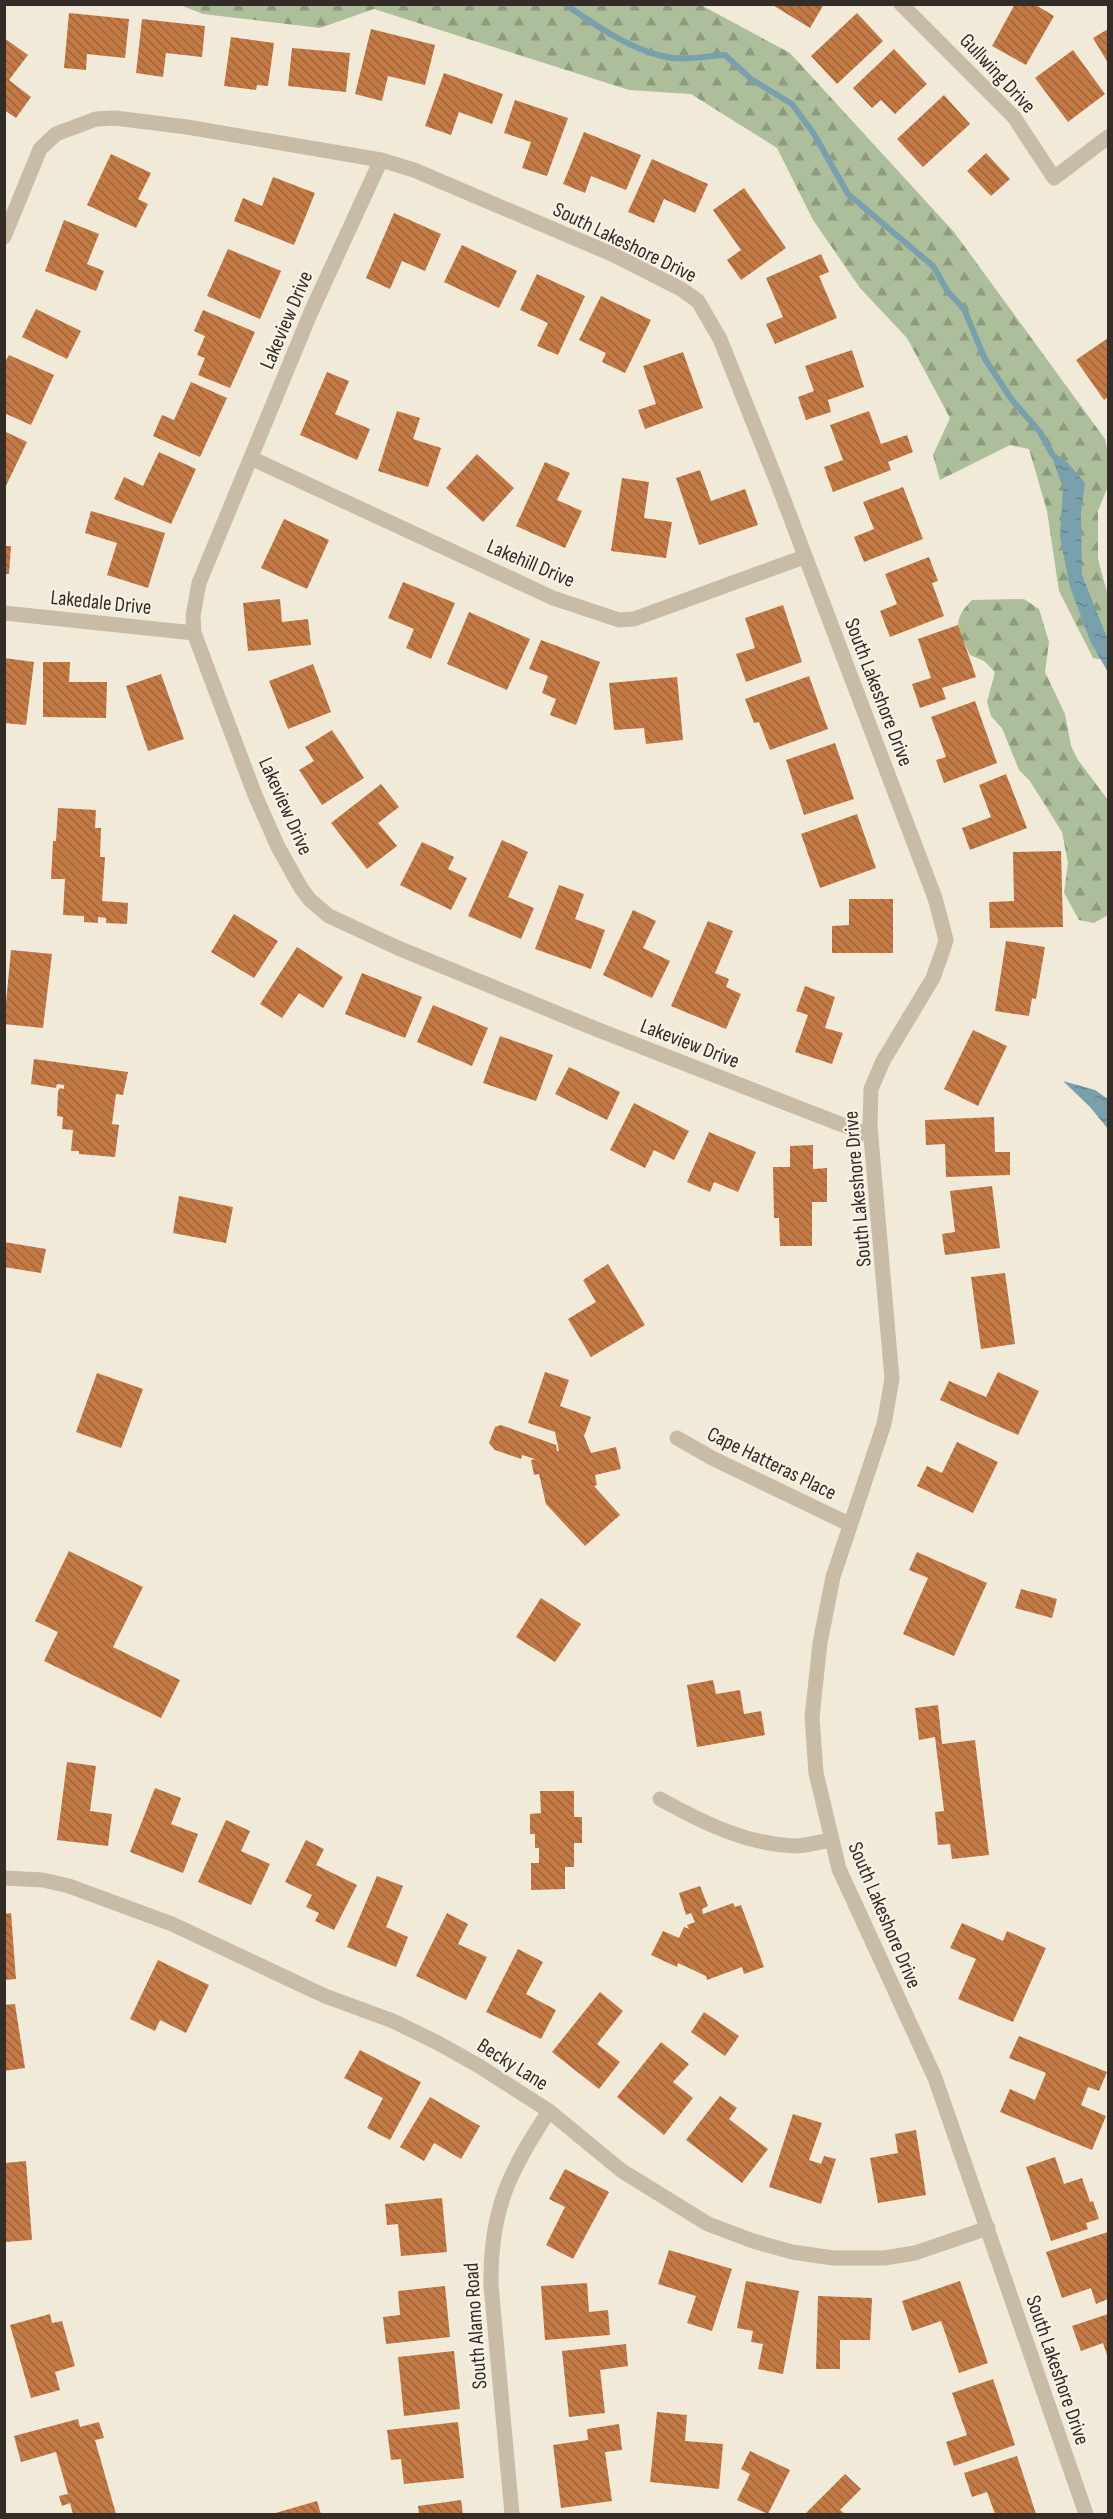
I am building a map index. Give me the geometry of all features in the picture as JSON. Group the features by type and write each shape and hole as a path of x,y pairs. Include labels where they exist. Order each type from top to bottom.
{"street":[{"name":"Gullwing Drive","path":"902,4 1014,117 1054,178 1108,137"},
{"name":"South Lakeshore Drive","path":"4,237 40,149 56,134 96,119 115,118 187,127 381,160 414,170 614,255 681,289 698,301 720,339 777,482 935,898 946,940 933,978 883,1061 871,1089 871,1136 892,1379 884,1424 833,1577 820,1643 812,1717 816,1773 839,1869 935,2078 1086,2514"},
{"name":"Lakeview Drive","path":"381,160 311,312 199,584 193,616 194,633 255,795 278,847 310,900 330,916 398,948 596,1029 871,1136"},
{"name":"Lakehill Drive","path":"251,458 553,598 620,620 634,619 804,557"},
{"name":"Lakedale Drive","path":"4,613 194,633"},
{"name":"Cape Hatteras Place","path":"677,1438 712,1458 849,1524"},
{"path":"660,1799 728,1833 796,1846 831,1840"},
{"name":"Becky Lane","path":"4,1878 43,1880 69,1886 172,1924 326,1996 393,2021 479,2066 549,2111 622,2171 708,2223 753,2241 792,2252 833,2258 884,2258 915,2253 988,2228"},
{"name":"South Alamo Road","path":"512,2514 491,2285 491,2255 498,2212 508,2178 549,2111"}],"green space":[{"path":"180,5 701,5 790,53 954,232 1105,439 1108,454 1108,486 1098,511 1098,559 1108,596 1108,661 1093,658 1059,591 1047,511 1029,449 1010,445 940,480 933,455 950,418 907,338 860,288 813,220 777,148 691,94 629,90 374,9 320,28 203,14"},
{"path":"1024,599 1039,609 1049,642 1045,672 1065,714 1071,746 1078,760 1108,800 1108,915 1094,923 1079,920 1064,893 1068,863 1062,832 1030,781 1019,770 1002,728 991,716 987,702 995,672 984,661 970,655 958,626 961,614 972,600"}],"water":[{"path":"1049,449 1068,463 1085,483 1081,513 1082,575 1108,640 1108,672 1091,643 1070,587 1060,537 1063,488"},
{"path":"1063,1081 1095,1090 1108,1099 1108,1129 1090,1107"}],"building":[{"path":"771,4 824,4 810,28"},
{"path":"1015,4 1034,4 1054,16 1026,65 992,46"},
{"path":"69,13 129,19 125,58 87,54 86,70 64,68"},
{"path":"857,13 883,41 837,84 811,56"},
{"path":"142,19 205,26 202,57 166,53 163,77 136,73"},
{"path":"371,29 435,45 425,85 388,76 382,101 355,94"},
{"path":"1108,29 1108,63 1093,38"},
{"path":"231,37 274,43 268,86 257,85 256,90 224,86"},
{"path":"4,38 28,55 9,80 31,97 16,118 4,110"},
{"path":"292,48 350,53 346,92 288,86"},
{"path":"894,49 927,84 895,114 881,100 872,108 853,88"},
{"path":"1073,50 1105,94 1068,122 1035,78"},
{"path":"444,73 503,94 492,124 459,112 451,135 425,126"},
{"path":"944,95 970,124 923,167 897,139"},
{"path":"515,100 568,118 547,176 522,168 531,142 504,133"},
{"path":"584,132 641,155 626,190 591,176 585,193 563,184"},
{"path":"986,153 1010,179 991,196 967,171"},
{"path":"111,154 151,173 138,199 148,204 136,228 87,205"},
{"path":"652,159 708,184 695,213 664,199 654,223 628,212"},
{"path":"273,177 315,193 294,245 234,221 243,198 262,206"},
{"path":"744,188 786,248 741,280 727,260 741,250 713,210"},
{"path":"394,213 441,234 425,271 402,261 390,289 366,278"},
{"path":"64,220 99,234 87,264 104,271 96,291 45,271"},
{"path":"462,245 517,271 499,308 444,282"},
{"path":"228,249 281,271 260,319 207,296"},
{"path":"821,254 829,272 819,276 837,318 775,344 766,324 783,317 766,278"},
{"path":"537,274 585,296 558,355 537,346 548,323 520,310"},
{"path":"601,296 651,320 625,373 602,362 606,353 579,340"},
{"path":"36,309 81,331 67,359 22,337"},
{"path":"203,310 255,332 230,388 198,375 205,358 197,355 205,336 194,331"},
{"path":"1108,338 1108,397 1104,400 1076,360"},
{"path":"852,350 864,387 828,400 831,412 806,420 798,397 814,391 805,366"},
{"path":"683,352 703,408 645,429 638,410 656,404 643,366"},
{"path":"9,355 54,375 31,425 4,413 4,364"},
{"path":"327,372 349,381 335,414 370,429 357,460 300,435"},
{"path":"191,382 227,398 200,457 153,436 162,415 174,420"},
{"path":"397,411 420,418 413,439 441,448 428,487 378,471"},
{"path":"869,411 881,444 907,435 913,452 888,462 891,470 833,492 824,467 843,460 830,425"},
{"path":"4,431 27,442 4,490"},
{"path":"159,452 196,469 171,524 114,499 124,477 143,486"},
{"path":"477,454 514,488 483,522 446,488"},
{"path":"545,462 570,473 557,500 582,511 565,548 516,526"},
{"path":"700,470 711,501 745,489 758,525 699,545 676,478"},
{"path":"622,478 649,482 644,518 672,522 666,558 611,551"},
{"path":"903,487 923,539 864,562 854,537 874,529 863,502"},
{"path":"91,511 165,533 148,588 107,575 117,543 85,533"},
{"path":"284,519 329,540 307,589 261,568"},
{"path":"4,546 11,546 9,574 4,574"},
{"path":"929,557 938,581 932,583 944,616 890,637 880,611 897,604 885,574"},
{"path":"403,582 455,603 431,659 406,648 414,629 388,618"},
{"path":"280,599 282,622 308,619 311,645 248,651 243,603"},
{"path":"783,605 802,662 746,682 736,654 755,648 745,618"},
{"path":"469,612 530,639 507,690 447,664"},
{"path":"958,625 976,677 942,688 946,699 920,708 912,684 931,678 918,639"},
{"path":"541,640 600,662 576,725 550,715 556,699 542,693 548,676 529,669"},
{"path":"4,658 34,662 26,725 4,723"},
{"path":"43,662 70,662 69,682 107,682 106,718 43,717"},
{"path":"313,664 331,712 288,729 269,681"},
{"path":"161,674 184,739 148,751 126,686"},
{"path":"809,676 828,729 770,750 759,722 754,723 745,699"},
{"path":"677,677 683,740 646,744 644,728 614,730 609,683"},
{"path":"975,701 997,763 944,783 936,760 946,757 931,717"},
{"path":"332,730 364,778 322,805 299,770 314,761 305,747"},
{"path":"835,743 854,799 804,815 786,760"},
{"path":"1006,774 1027,828 970,850 962,828 991,817 979,785"},
{"path":"381,784 399,807 378,823 397,846 367,869 331,823"},
{"path":"58,808 96,810 95,828 101,828 100,857 105,857 102,901 128,903 127,924 106,923 106,918 98,917 98,923 84,922 84,916 63,915 65,879 51,879"},
{"path":"857,814 876,868 820,888 801,834"},
{"path":"502,840 528,852 508,897 534,908 521,939 468,916"},
{"path":"422,842 454,857 448,869 467,878 451,910 400,885"},
{"path":"1061,851 1063,927 990,928 989,902 1014,901 1013,852"},
{"path":"559,885 584,894 575,919 605,930 591,969 535,949"},
{"path":"849,899 893,899 893,953 832,953 832,926 849,925"},
{"path":"633,910 656,921 643,948 670,961 652,998 603,975"},
{"path":"234,914 278,941 254,978 211,952"},
{"path":"708,921 733,931 715,973 729,979 726,987 741,994 726,1029 671,1006"},
{"path":"1006,941 1045,947 1036,999 1032,998 1029,1016 995,1011"},
{"path":"297,947 343,977 323,1008 299,993 282,1018 260,1004"},
{"path":"11,950 52,954 43,1028 4,1024"},
{"path":"362,973 422,997 405,1038 345,1014"},
{"path":"805,986 835,997 825,1028 843,1033 832,1064 795,1052 808,1015 796,1011"},
{"path":"433,1005 488,1028 472,1066 417,1042"},
{"path":"973,1030 1007,1046 978,1106 944,1089"},
{"path":"500,1036 553,1055 536,1101 483,1083"},
{"path":"34,1059 128,1072 123,1095 116,1094 112,1124 119,1125 115,1157 79,1154 79,1151 71,1151 73,1130 62,1129 63,1117 57,1116 58,1091 60,1088 64,1089 64,1085 57,1084 56,1088 31,1084"},
{"path":"569,1067 620,1092 607,1120 555,1094"},
{"path":"634,1103 689,1131 674,1160 654,1150 645,1168 610,1150"},
{"path":"994,1117 995,1152 1010,1152 1010,1175 946,1177 945,1144 926,1145 925,1120"},
{"path":"709,1132 756,1152 738,1192 714,1182 710,1192 687,1182"},
{"path":"813,1145 813,1169 827,1168 827,1202 812,1202 812,1246 780,1246 779,1218 774,1218 773,1167 790,1167 790,1146"},
{"path":"992,1186 1000,1248 945,1255 942,1234 955,1232 950,1191"},
{"path":"179,1196 233,1207 226,1243 173,1233"},
{"path":"4,1242 46,1249 41,1273 4,1267"},
{"path":"608,1264 645,1325 591,1357 568,1319 596,1302 583,1280"},
{"path":"1005,1273 1015,1344 981,1349 971,1277"},
{"path":"545,1372 569,1380 560,1406 591,1417 584,1436 591,1453 616,1447 621,1469 595,1475 597,1485 594,1486 620,1515 585,1546 546,1504 539,1474 534,1475 531,1460 535,1459 522,1455 521,1459 495,1450 489,1443 495,1427 501,1425 556,1445 559,1451 555,1432 528,1423"},
{"path":"998,1372 1039,1391 1018,1435 940,1400 949,1381 986,1397"},
{"path":"97,1373 143,1389 121,1448 76,1432"},
{"path":"957,1442 998,1462 973,1513 917,1486 927,1466 942,1473"},
{"path":"69,1551 143,1587 113,1647 180,1680 161,1718 44,1661 58,1632 35,1621"},
{"path":"917,1552 987,1583 954,1656 903,1634 928,1578 909,1570"},
{"path":"1021,1589 1057,1599 1052,1618 1015,1608"},
{"path":"541,1598 581,1624 555,1662 516,1637"},
{"path":"713,1680 716,1694 740,1690 744,1714 761,1711 765,1735 697,1747 687,1685"},
{"path":"938,1705 942,1744 975,1740 989,1855 952,1859 950,1844 938,1845 935,1812 944,1811 935,1737 919,1740 915,1708"},
{"path":"67,1762 96,1766 90,1811 112,1814 108,1846 57,1840"},
{"path":"155,1788 181,1798 171,1824 198,1834 183,1873 130,1852"},
{"path":"540,1791 574,1791 574,1817 582,1817 582,1843 574,1843 574,1867 565,1867 565,1889 531,1890 531,1863 539,1863 539,1848 535,1848 535,1834 530,1834 530,1814 541,1813"},
{"path":"226,1820 250,1831 241,1851 270,1864 251,1905 198,1882"},
{"path":"306,1840 324,1849 316,1865 357,1885 334,1930 315,1921 319,1913 306,1907 312,1895 285,1882"},
{"path":"377,1876 403,1886 386,1927 408,1937 396,1967 347,1947"},
{"path":"700,1886 708,1906 702,1909 703,1914 733,1903 735,1907 741,1905 764,1967 744,1974 742,1967 707,1980 706,1976 678,1963 677,1967 651,1955 663,1931 679,1938 684,1927 689,1929 687,1925 695,1922 691,1913 686,1915 679,1893"},
{"path":"11,1913 16,1979 4,1980 4,1914"},
{"path":"447,1913 468,1924 458,1944 487,1957 466,2000 416,1976"},
{"path":"962,1923 1003,1941 1007,1931 1046,1948 1013,2022 958,1999 976,1959 950,1948"},
{"path":"518,1949 543,1962 526,1994 556,2010 541,2039 486,2012"},
{"path":"158,1960 209,1985 186,2033 160,2020 155,2031 130,2019"},
{"path":"600,1992 623,2011 597,2044 620,2062 599,2089 552,2052"},
{"path":"15,2004 25,2068 4,2071 4,2005"},
{"path":"704,2012 739,2036 725,2056 691,2032"},
{"path":"1019,2036 1107,2072 1099,2091 1088,2087 1081,2105 1106,2116 1092,2150 1000,2112 1010,2089 1035,2100 1046,2073 1009,2058"},
{"path":"661,2042 689,2064 673,2082 693,2098 664,2135 617,2097"},
{"path":"360,2050 421,2082 390,2140 367,2128 383,2098 344,2078"},
{"path":"720,2096 737,2108 729,2119 768,2149 742,2183 686,2140"},
{"path":"430,2097 480,2126 461,2159 434,2143 424,2161 400,2147"},
{"path":"793,2114 822,2123 809,2160 821,2164 824,2156 836,2159 821,2204 769,2187"},
{"path":"916,2130 926,2195 878,2203 870,2158 898,2153 895,2134"},
{"path":"1055,2157 1064,2184 1082,2178 1090,2202 1093,2201 1099,2219 1086,2223 1088,2229 1051,2241 1026,2167"},
{"path":"26,2161 32,2240 5,2242 5,2163"},
{"path":"565,2169 609,2192 573,2259 546,2245 565,2207 549,2199"},
{"path":"442,2198 447,2252 401,2256 398,2224 387,2225 385,2204"},
{"path":"1108,2232 1108,2299 1096,2304 1091,2288 1062,2298 1046,2252"},
{"path":"669,2250 732,2269 712,2331 687,2323 696,2296 658,2284"},
{"path":"746,2281 799,2291 783,2374 758,2369 763,2344 751,2342 753,2331 737,2328"},
{"path":"960,2281 988,2363 959,2373 941,2321 912,2331 902,2301"},
{"path":"587,2283 589,2312 608,2310 610,2335 545,2340 541,2286"},
{"path":"445,2286 450,2337 386,2344 383,2317 400,2315 398,2291"},
{"path":"818,2296 872,2298 870,2340 840,2340 840,2369 816,2369"},
{"path":"50,2314 52,2323 62,2321 75,2366 55,2372 60,2390 31,2398 10,2325"},
{"path":"1108,2314 1108,2358 1103,2343 1081,2351 1072,2326"},
{"path":"626,2344 628,2366 600,2370 605,2413 569,2417 562,2351"},
{"path":"454,2351 460,2409 404,2416 398,2357"},
{"path":"993,2379 1015,2445 954,2466 946,2442 967,2435 952,2393"},
{"path":"657,2412 687,2415 685,2441 723,2444 719,2489 650,2482"},
{"path":"78,2419 80,2427 99,2422 104,2438 95,2440 116,2514 73,2514 70,2503 62,2506 59,2496 68,2494 56,2452 21,2462 14,2436"},
{"path":"458,2422 464,2478 404,2484 401,2459 391,2460 387,2430"},
{"path":"619,2424 622,2450 605,2452 612,2501 561,2508 553,2445 588,2440 587,2429"},
{"path":"750,2451 790,2470 768,2514 737,2500 750,2474 741,2469"},
{"path":"1017,2456 1036,2514 995,2514 987,2492 972,2497 964,2473"},
{"path":"845,2474 861,2489 840,2510 845,2514 805,2514"},
{"path":"461,2500 463,2514 419,2514 418,2506"},
{"path":"317,2501 321,2514 272,2514"}],"waterway":[{"path":"565,4 616,37 644,51 685,59 725,55 751,79 792,104 814,134 848,194 933,266 948,292 964,309 985,359 1012,400 1040,432 1052,454"}]}
